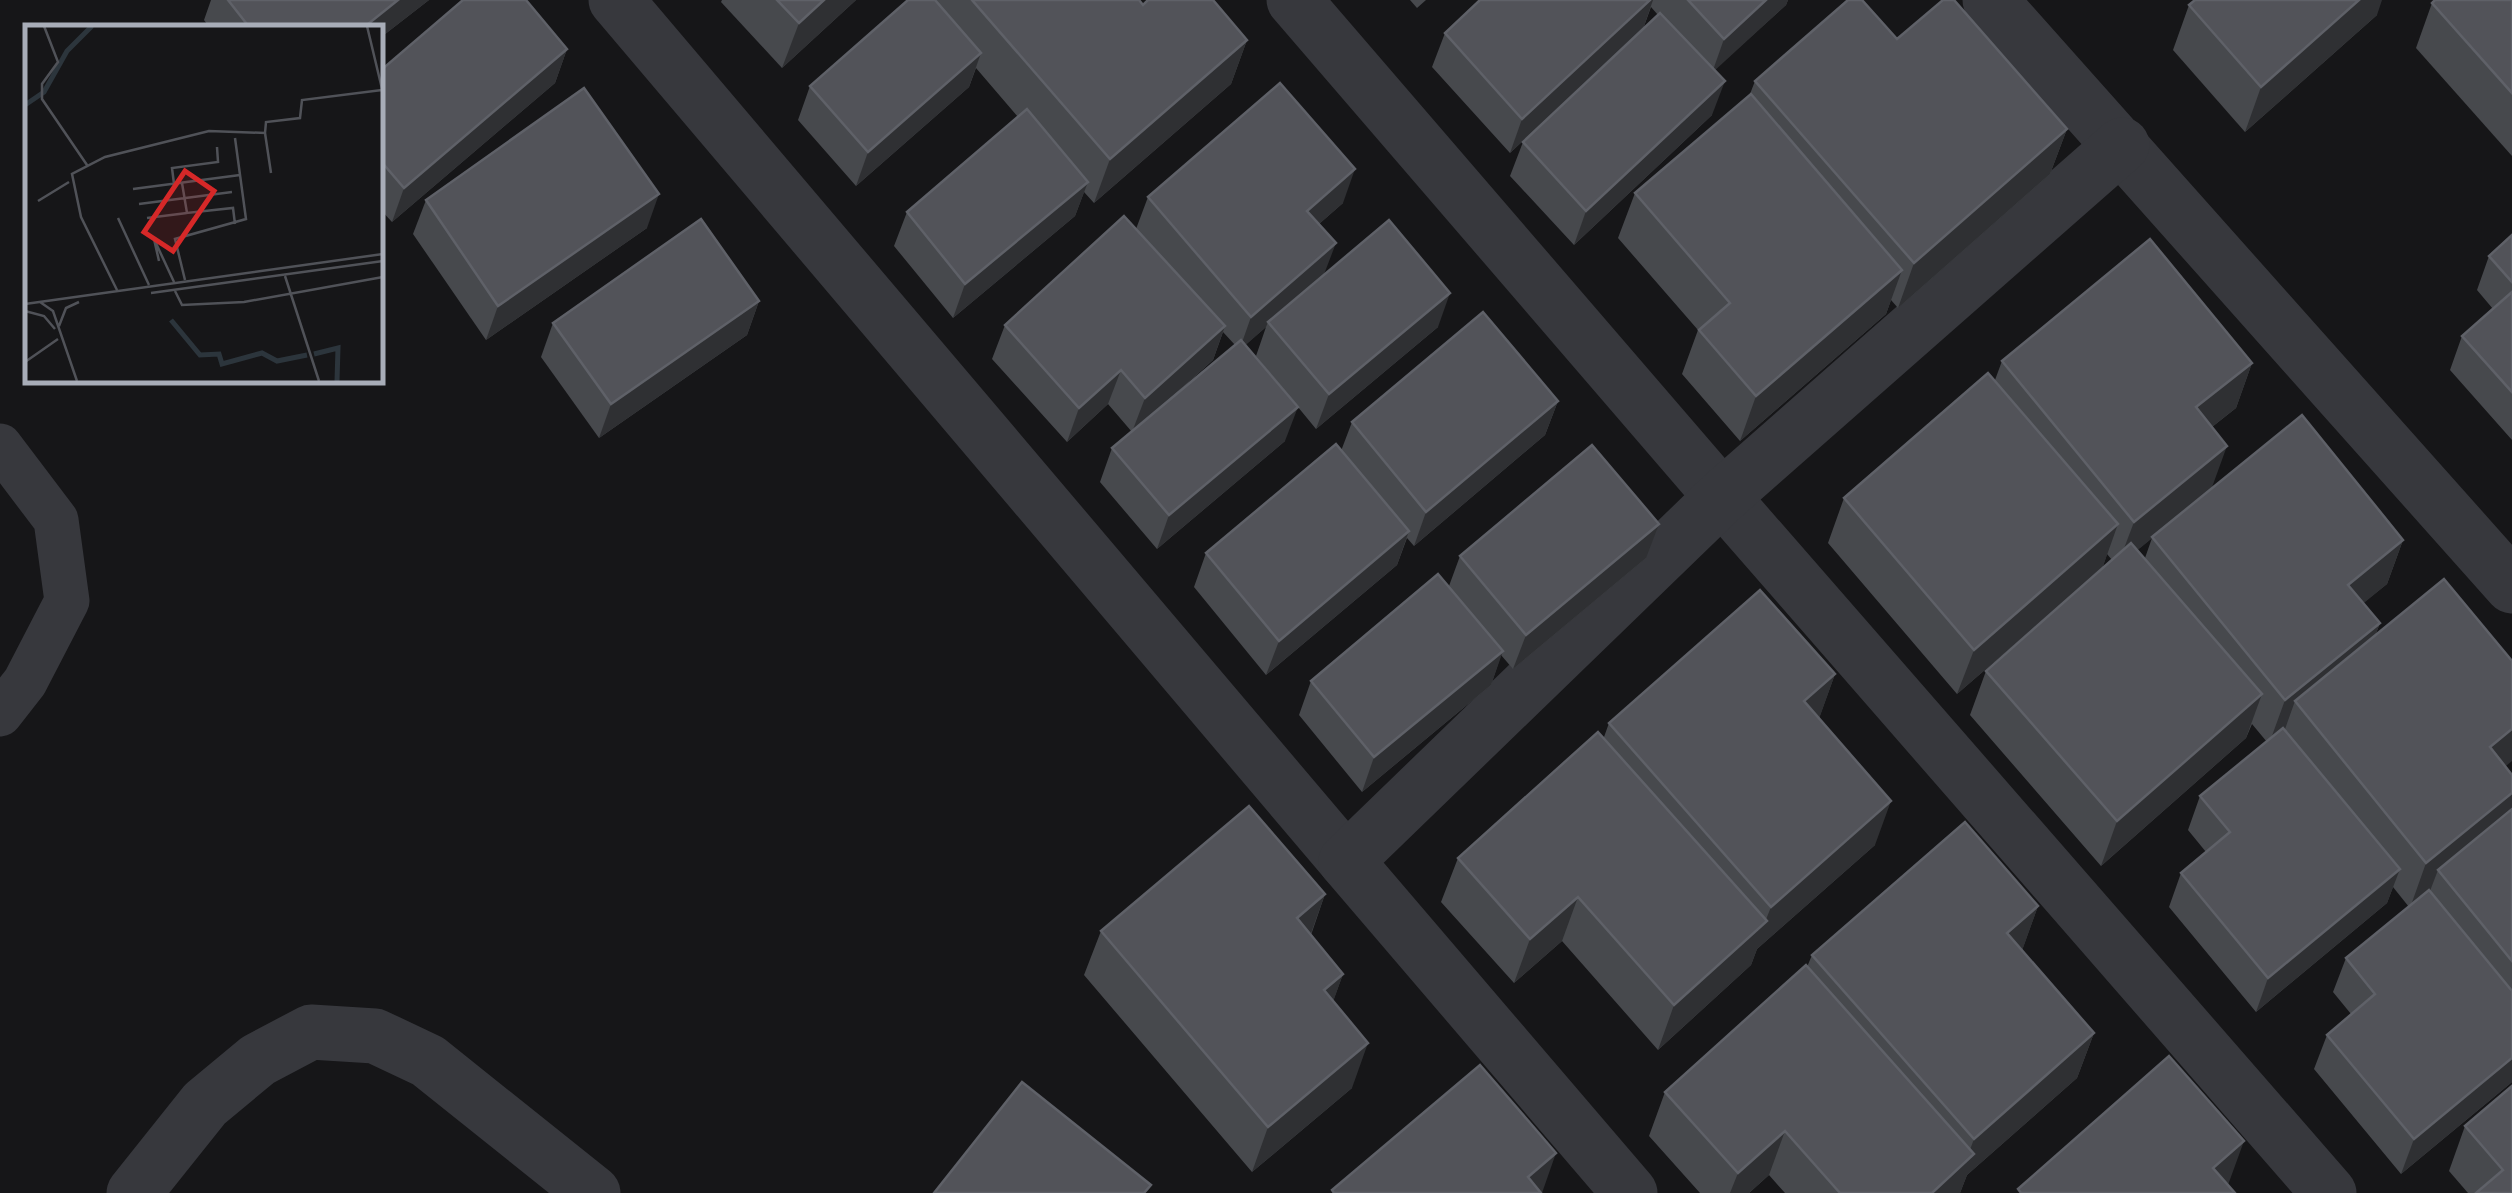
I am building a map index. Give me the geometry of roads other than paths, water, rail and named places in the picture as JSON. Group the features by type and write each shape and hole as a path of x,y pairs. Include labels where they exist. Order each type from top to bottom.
{"street":[{"path":"616,0 1630,1193"},
{"path":"1294,0 2329,1193"},
{"path":"1990,0 2512,586"},
{"path":"1346,861 1722,497 2122,145"},
{"path":"134,1193 205,1104 258,1060 311,1032 374,1036 428,1061 593,1193"}],"lane":[{"path":"0,446 56,520 67,601 26,682 0,714"}]}
